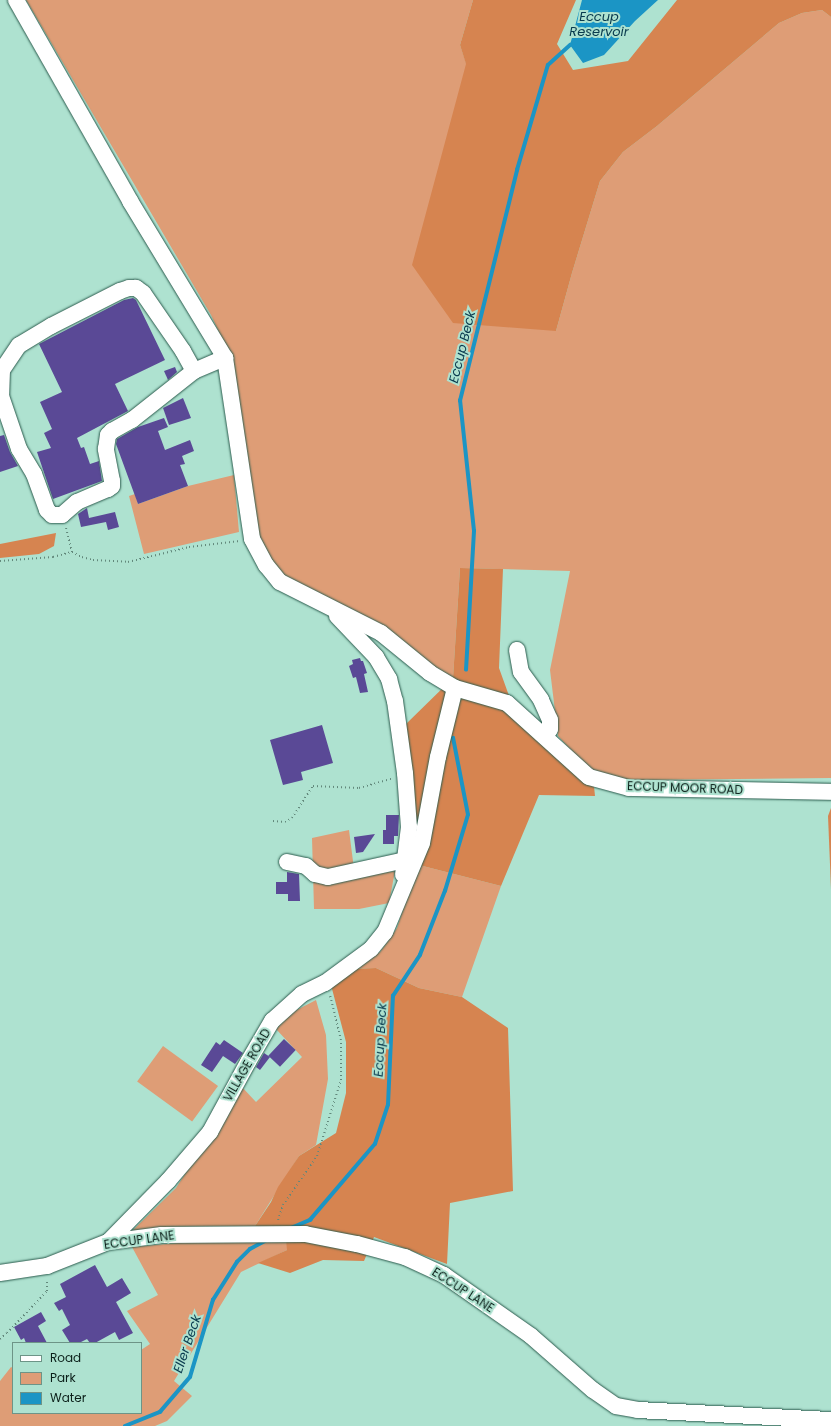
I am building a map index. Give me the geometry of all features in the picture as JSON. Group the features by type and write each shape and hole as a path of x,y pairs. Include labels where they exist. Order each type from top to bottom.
{"street":[{"path":"16,0 130,201 225,358 194,371 132,420 112,430 108,435 106,449 112,486 77,502 62,515 52,515 47,510 34,474 19,449 3,406 0,380 2,370 20,345 51,326 114,294 129,288 136,288 143,293 183,351 194,371"},
{"name":"ECCUP MOOR ROAD","path":"225,358 252,539 266,566 280,582 381,633 430,673 455,688 507,703 589,777 628,788 831,792"},
{"path":"331,609 344,625 360,638 376,657 389,679 395,701 405,773 409,827 398,904"},
{"path":"517,650 521,672 541,700 550,720 550,729 545,737"},
{"path":"398,904 422,843 438,757 455,688"},
{"path":"287,862 306,866 315,874 328,877 405,860"},
{"name":"VILLAGE ROAD","path":"108,1242 168,1181 210,1132 272,1021 302,994 325,983 371,950 385,932 398,904"},
{"name":"ECCUP LANE","path":"0,1273 47,1266 108,1242 162,1235 305,1234 357,1244 405,1257 444,1275 531,1336 593,1390 616,1406 638,1410 831,1420"}],"path":[{"path":"62,515 72,552"},
{"path":"0,561 53,556 72,552 93,560 128,562 189,548 252,539"},
{"path":"273,821 285,822 292,818 313,786 359,788 379,784 405,773"},
{"path":"280,1234 283,1205 318,1156 341,1080 341,1040 332,1001 325,983"},
{"path":"0,1338 7,1333 47,1291 47,1266"}],"green space":[{"path":"26,0 473,0 460,45 556,331 600,181 623,152 657,126 779,23 802,13 822,10 831,17 831,778 631,780 590,771 558,736 550,670 570,571 460,568 453,678 283,578 269,560 258,534 229,354 211,315"},
{"path":"234,475 239,532 144,554 129,496 135,494 138,504 188,486"},
{"path":"349,830 355,877 395,871 389,903 359,909 314,909 312,838"},
{"path":"411,863 501,886 462,997 419,988 376,968 350,969 380,952 397,928 404,906"},
{"path":"316,1000 326,1035 328,1079 316,1145 299,1156 255,1226 163,1227 129,1234 176,1188 241,1086 256,1102 302,1057 276,1029 291,1013"},
{"path":"163,1046 218,1086 192,1122 137,1082"},
{"path":"288,1241 287,1250 241,1272 174,1381 192,1396 167,1421 155,1426 0,1426 0,1381 11,1367 12,1414 142,1414 142,1349 150,1344 127,1311 158,1295 132,1247 189,1242"}],"shaded area":[{"path":"473,0 576,0 557,44 573,70 628,61 677,0 831,0 831,17 822,10 802,13 779,23 657,126 623,152 600,181 556,331 453,323 412,265 466,64 460,45"},
{"path":"56,533 54,546 39,554 0,558 0,544"},
{"path":"460,568 503,569 499,668 517,718 574,774 594,786 595,796 539,795 501,886 411,863 406,724 453,678"},
{"path":"831,808 831,889 828,816"},
{"path":"376,968 419,988 462,997 508,1028 513,1191 450,1203 447,1264 374,1237 364,1261 323,1260 290,1273 258,1263 287,1250 285,1229 255,1226 271,1202 278,1187 299,1156 336,1133 346,1093 346,1042 331,985 350,969"}],"water":[{"name":"Eccup Reservoir","path":"582,0 658,0 635,21 604,55 583,63 570,45"}],"building":[{"path":"133,298 136,300 165,360 115,384 128,411 77,438 81,448 84,447 90,464 99,461 102,481 53,499 37,452 51,448 44,433 52,429 40,402 62,392 39,344 124,300"},
{"path":"175,367 177,372 168,380 164,371"},
{"path":"183,398 191,418 169,425 163,408"},
{"path":"164,418 168,427 158,431 165,450 190,440 194,451 182,456 185,464 180,465 188,486 138,504 116,444 117,439 138,427"},
{"path":"4,435 10,452 18,466 0,472 0,436"},
{"path":"87,508 89,518 115,512 119,527 108,530 106,522 81,527 78,514"},
{"path":"360,658 361,661 363,661 367,673 364,674 368,692 360,693 356,677 353,678 349,666 353,664 352,660"},
{"path":"322,725 333,763 301,772 303,780 283,785 270,740"},
{"path":"386,815 399,815 398,836 394,836 394,844 383,844 383,830 386,830"},
{"path":"375,834 363,852 356,853 354,837"},
{"path":"287,872 299,874 300,901 288,901 288,894 276,894 276,882 287,882"},
{"path":"284,1039 296,1050 280,1067 268,1056"},
{"path":"224,1040 243,1053 235,1064 223,1056 212,1072 201,1065 216,1042 220,1045"},
{"path":"264,1053 270,1057 260,1070 256,1067"},
{"path":"95,1265 107,1287 122,1278 131,1293 116,1302 133,1333 119,1340 115,1332 97,1342 89,1342 87,1339 81,1342 69,1342 62,1330 70,1325 62,1309 59,1311 54,1303 66,1297 60,1284"},
{"path":"41,1312 46,1321 38,1326 46,1342 26,1342 24,1338 21,1340 14,1327"}],"waterway":[{"name":"Eccup Beck","path":"466,670 474,531 460,401 517,170 548,65 570,45"},
{"name":"Eccup Beck","path":"291,1228 310,1220 375,1144 388,1105 393,996 420,955 445,891 468,815 453,738"},
{"name":"Eller Beck","path":"125,1426 160,1412 190,1377 213,1300 237,1262 250,1249 265,1241"}]}
